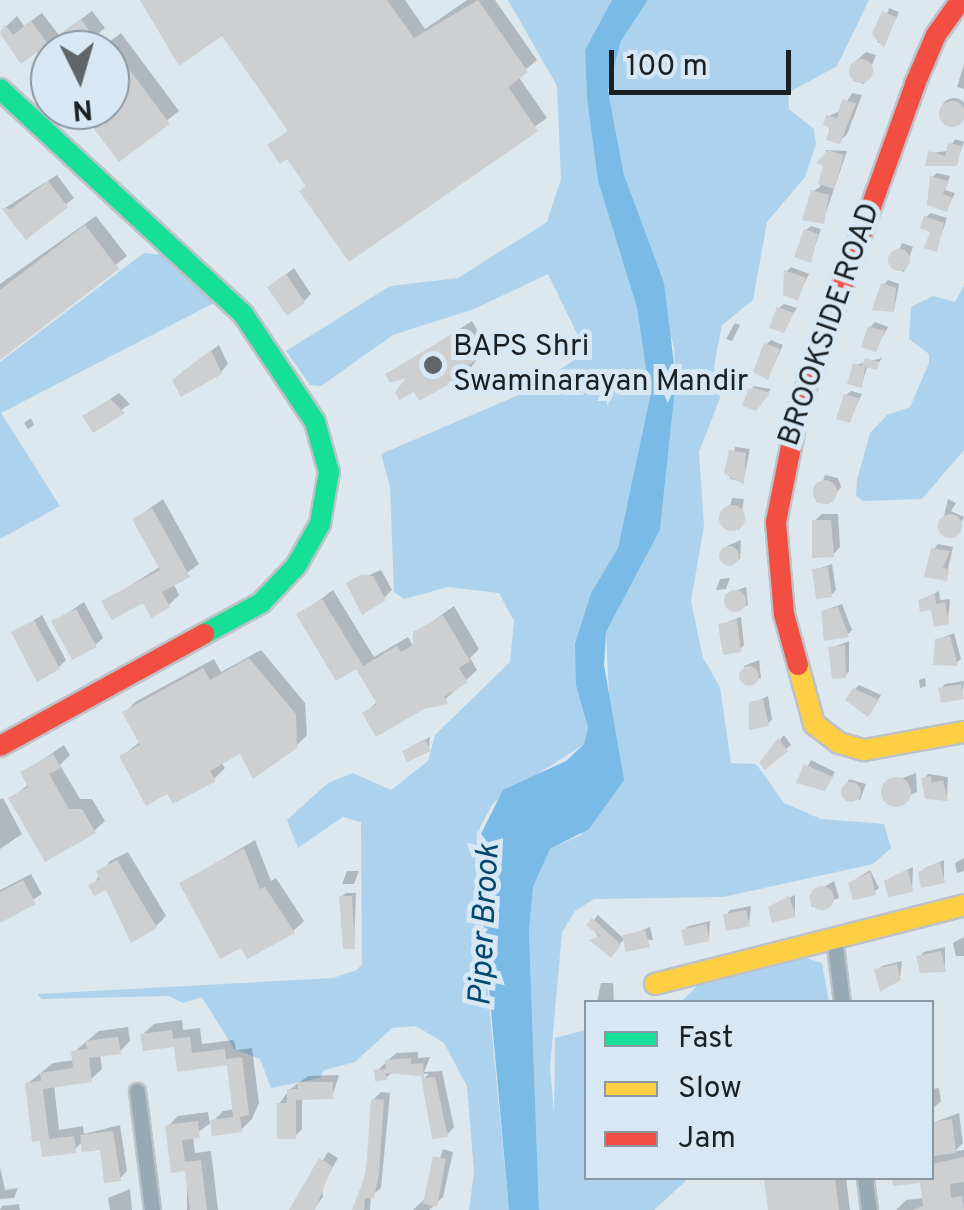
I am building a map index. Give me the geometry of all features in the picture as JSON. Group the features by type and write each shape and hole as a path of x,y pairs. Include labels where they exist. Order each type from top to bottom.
{"street":[{"name":"BROOKSIDE ROAD","path":"962,0 936,36 915,84 782,472 778,566 797,676 814,724 839,744 864,750 964,732"},
{"path":"0,89 24,118 243,314 304,400 325,445 329,472 320,524 296,566 261,603 0,746"},
{"path":"655,984 964,905"},
{"path":"834,938 842,1000"},
{"path":"137,1091 152,1210"},
{"path":"865,1180 869,1210"}],"shaded area":[{"path":"508,0 612,0 585,50 587,99 598,181 637,308 650,397 618,548 591,593 575,643 588,727 584,744 493,803 480,827 475,860 509,1210 469,1210 474,1172 467,1086 444,1043 416,1026 392,1028 355,1062 324,1070 320,1078 271,1088 260,1059 234,1049 202,997 183,1003 169,996 42,999 37,994 333,978 357,970 362,964 361,822 343,817 298,848 287,820 328,783 353,773 391,790 428,761 435,735 510,662 514,621 499,593 448,587 404,599 394,592 390,486 381,454 528,391 586,352 548,274 474,309 393,335 321,386 310,385 286,351 390,286 458,278 547,222 561,179 557,86"},
{"path":"648,0 869,0 837,66 788,93 789,109 814,129 816,144 805,177 767,222 753,300 722,325 714,366 720,398 699,452 704,526 691,601 703,658 720,687 731,763 756,764 784,803 821,819 884,824 891,848 873,864 723,897 594,899 575,911 562,932 550,1067 554,1113 555,1038 584,1031 584,1180 687,1180 654,1210 539,1210 529,931 533,887 550,849 581,835 609,695 606,632 660,530 676,380 674,347 624,175 608,89 621,41"},
{"path":"144,253 165,255 216,302 1,413 60,506 0,539 0,362"},
{"path":"964,286 964,450 922,499 863,501 856,496 857,480 870,433 887,415 910,407 929,363 929,354 909,339 911,307 933,296 955,302"},
{"path":"803,957 822,963 829,1000 683,1000 699,984"}],"water":[{"name":"Piper Brook","path":"612,0 648,0 621,41 608,90 624,175 664,283 676,380 660,530 606,632 604,665 624,780 589,829 550,849 533,887 529,931 539,1210 509,1210 476,844 503,790 566,761 584,744 588,727 576,685 575,643 591,593 618,548 650,397 637,308 598,181 587,99 585,50"}],"building":[{"path":"140,0 387,0 414,38 478,0 528,72 508,87 538,131 349,262 299,191 306,186 287,159 280,164 267,145 288,131 222,36 179,66"},
{"path":"882,11 896,17 884,48 872,34"},
{"path":"81,19 89,30 66,30"},
{"path":"31,21 38,30 30,30 30,57 21,64 0,34 5,25 13,35"},
{"path":"856,59 866,59 873,71 866,83 856,83 849,76 849,66"},
{"path":"130,70 170,124 119,162 95,130 130,130"},
{"path":"842,99 856,103 840,144 826,140 830,128 823,125 826,115 837,118"},
{"path":"952,101 961,105 965,114 961,123 952,127 943,123 939,114 943,105"},
{"path":"948,143 962,146 957,166 925,166 928,151 945,156"},
{"path":"828,150 844,155 834,189 818,184 823,166 816,163"},
{"path":"930,176 948,181 943,194 952,198 947,212 927,205"},
{"path":"48,181 68,207 26,240 1,208 11,209"},
{"path":"811,190 829,195 824,224 802,220"},
{"path":"924,216 944,223 937,252 924,248 930,232 920,228"},
{"path":"85,225 119,269 0,360 0,290"},
{"path":"804,229 818,234 811,263 794,257"},
{"path":"899,249 907,252 907,268 899,271 891,268 888,260 891,252"},
{"path":"784,270 806,278 798,301 783,295"},
{"path":"286,274 305,303 287,316 267,287"},
{"path":"881,283 896,288 894,312 872,310"},
{"path":"777,307 794,313 784,333 769,328"},
{"path":"868,326 885,331 876,352 861,347"},
{"name":"BAPS Shri Swaminarayan Mandir","path":"461,329 478,360 465,366 469,373 419,401 414,392 399,400 395,392 406,378 390,383 385,374"},
{"path":"764,343 780,349 768,380 753,372"},
{"path":"211,350 222,374 181,397 172,380"},
{"path":"865,358 879,362 877,370 865,367 862,388 847,384 853,363 862,366"},
{"path":"748,389 770,393 756,411 742,406"},
{"path":"844,394 859,398 850,423 836,419"},
{"path":"110,399 125,413 93,433 82,416"},
{"path":"729,450 746,453 744,484 724,474"},
{"path":"825,480 837,492 825,504 813,492"},
{"path":"732,505 741,509 745,518 741,527 732,531 723,527 719,518 723,509"},
{"path":"152,508 190,577 162,592 170,607 151,618 143,603 112,620 101,601 160,570 132,519"},
{"path":"950,514 959,517 959,535 950,538 941,535 938,526 941,517"},
{"path":"812,520 831,520 834,557 812,558"},
{"path":"729,546 739,556 729,566 719,556"},
{"path":"931,548 950,551 943,568 949,569 947,581 924,577"},
{"path":"828,567 832,597 816,599 812,569"},
{"path":"362,574 373,576 386,600 362,615 346,583"},
{"path":"735,590 743,593 743,609 735,612 727,609 724,601 727,593"},
{"path":"935,594 936,604 945,602 949,624 934,627 931,610 920,612 918,600"},
{"path":"322,599 363,666 397,646 401,652 413,645 413,632 443,615 470,661 459,668 468,682 444,697 448,704 424,709 376,737 362,713 377,704 356,669 336,681 296,614"},
{"path":"838,607 849,637 824,641 821,611"},
{"path":"76,609 97,647 72,660 51,621"},
{"path":"34,620 60,669 37,682 11,632"},
{"path":"737,620 741,652 723,655 718,624"},
{"path":"950,636 958,666 933,665 935,639"},
{"path":"845,645 846,678 832,679 828,647"},
{"path":"249,658 296,714 297,748 253,779 240,754 210,771 216,781 173,804 167,794 146,806 119,756 140,745 122,712 203,668 210,680"},
{"path":"745,666 753,666 759,676 753,686 745,686 739,680 739,672"},
{"path":"961,684 964,699 941,703 938,688"},
{"path":"853,688 879,700 868,717 845,700"},
{"path":"763,699 769,726 749,730 749,702"},
{"path":"778,738 788,751 765,770 759,763"},
{"path":"425,740 431,751 407,762 402,751"},
{"path":"53,754 61,768 49,774 69,809 82,809 96,833 45,862 8,798 28,787 20,772"},
{"path":"804,764 833,777 825,791 796,783"},
{"path":"931,776 932,783 943,780 948,801 925,799 921,778"},
{"path":"896,777 910,786 911,792 902,806 896,807 882,798 881,792 890,778"},
{"path":"851,782 861,792 851,802 841,792"},
{"path":"244,848 260,889 265,887 295,933 247,959 241,948 220,959 179,883"},
{"path":"117,860 157,928 131,943 106,890 94,896 88,885 100,879 96,871"},
{"path":"940,862 945,883 921,888 918,872"},
{"path":"908,869 913,892 888,897 884,881"},
{"path":"870,872 876,895 853,900 848,883"},
{"path":"23,880 36,904 0,923 0,892"},
{"path":"822,886 831,889 831,907 822,910 813,907 810,898 813,889"},
{"path":"339,896 352,896 355,949 343,949"},
{"path":"789,896 796,917 772,923 768,907"},
{"path":"746,910 750,926 726,931 723,914"},
{"path":"592,918 621,945 611,958 589,940 600,936 586,925"},
{"path":"706,924 710,941 685,946 681,930"},
{"path":"645,930 650,947 626,952 622,935"},
{"path":"941,951 946,972 920,973 916,956"},
{"path":"897,964 901,980 880,992 874,969"},
{"path":"172,1030 173,1039 190,1037 192,1053 225,1049 226,1059 242,1057 249,1115 240,1117 242,1132 212,1136 210,1120 233,1117 227,1065 177,1072 174,1047 143,1051 140,1034"},
{"path":"118,1037 121,1054 89,1058 92,1082 43,1089 49,1139 74,1136 76,1153 42,1157 40,1141 32,1142 25,1083 41,1081 40,1073 73,1068 71,1051 87,1049 85,1041"},
{"path":"411,1058 411,1064 423,1063 424,1078 435,1077 448,1137 432,1139 421,1076 386,1073 387,1080 375,1081 374,1070 386,1069 385,1060"},
{"path":"298,1082 333,1082 333,1099 296,1100 296,1139 277,1139 277,1103 287,1103 287,1089 298,1089"},
{"path":"371,1099 384,1100 379,1174 374,1198 365,1198 364,1210 352,1210 366,1173"},
{"path":"952,1119 956,1153 934,1156 934,1122"},
{"path":"198,1121 200,1138 182,1140 185,1162 201,1160 207,1210 190,1210 185,1171 171,1173 165,1125"},
{"path":"113,1131 121,1181 104,1183 100,1150 82,1152 80,1135"},
{"path":"433,1156 446,1159 437,1207 423,1204"},
{"path":"964,1157 964,1182 950,1184 951,1198 962,1196 964,1210 912,1210 923,1206 920,1183 893,1186 892,1180 934,1180 934,1164"},
{"path":"319,1158 332,1166 315,1210 289,1210"},
{"path":"764,1180 835,1180 839,1210 768,1210"}],"traffic: fast":[{"path":"0,89 243,314 315,422 329,472 320,524 296,566 261,603 204,634"}],"traffic: slow":[{"path":"798,665 814,724 839,743 864,750 964,732"},
{"path":"655,984 964,905"}],"traffic: jam":[{"path":"798,665 784,614 776,522 799,407 915,84 936,35 961,0"},
{"path":"0,746 204,634"}],"place":[{"name":"BAPS Shri Swaminarayan Mandir","path":"433,365"}]}
